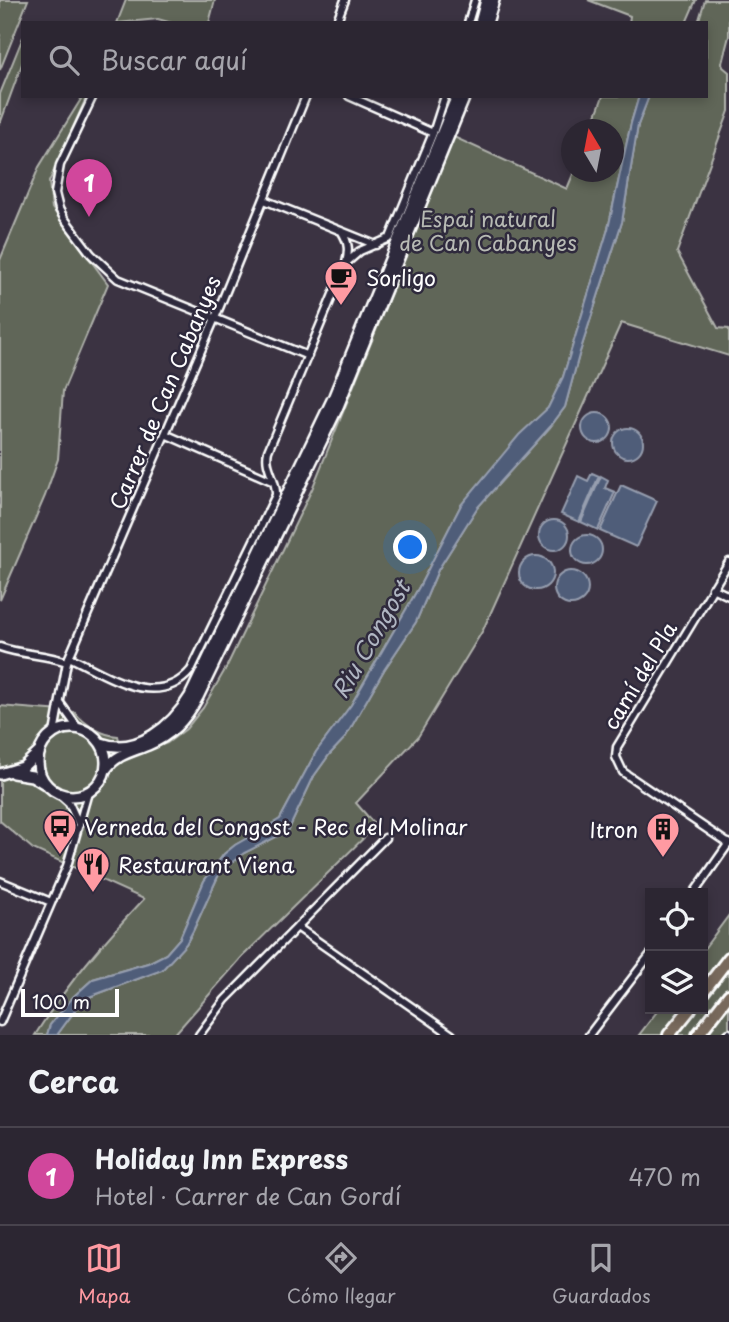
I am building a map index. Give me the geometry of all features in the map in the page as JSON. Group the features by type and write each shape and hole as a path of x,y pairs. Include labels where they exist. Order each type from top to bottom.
{"highway":[{"path":"708,985 729,958"},
{"path":"698,1035 729,995"},
{"path":"669,1035 686,1014"}],"street":[{"path":"337,21 345,0"},
{"path":"469,21 475,0"},
{"path":"481,21 486,0"},
{"path":"489,21 494,0"},
{"path":"92,98 60,165 55,193 59,209 91,254 118,279 308,356"},
{"name":"Carrer de Can Cabanyes","path":"54,733 68,659 215,318 305,98"},
{"path":"354,98 433,133"},
{"path":"346,263 360,251 390,238 444,98"},
{"path":"100,743 123,746 159,732 175,718 191,696 334,396 456,98"},
{"path":"0,1022 67,866 87,796 116,757 148,745 171,732 187,716 198,697 337,409 464,98"},
{"path":"264,200 377,245"},
{"path":"0,647 16,652 68,659 138,688 158,689 182,679 191,670 276,495 277,490 266,461 268,451 346,263 349,253 347,240 342,232"},
{"path":"165,434 273,482"},
{"name":"camí del Pla","path":"729,562 617,747 616,757 623,772 729,844"},
{"path":"712,588 729,596"},
{"path":"61,703 78,729"},
{"path":"5,773 23,767 54,733 70,728 94,736 105,751 106,769"},
{"path":"40,750 38,769 46,785"},
{"path":"5,773 33,776 61,794 69,803 79,825"},
{"path":"61,794 79,796 95,788"},
{"path":"200,1035 225,1000 385,838"},
{"path":"698,888 729,844"},
{"path":"0,881 51,902"},
{"path":"297,927 452,1035"},
{"path":"589,1035 645,962"}],"green space":[{"path":"0,0 28,0 0,70"},
{"path":"126,0 215,0 210,21 118,21"},
{"path":"588,0 696,0 687,21 629,21 630,16"},
{"path":"705,0 729,0 729,36 722,63 729,72 729,111 677,252 718,328 729,329 729,356 621,323 483,630 418,737 356,803 376,826 242,957 174,1035 57,1035 79,1005 89,997 162,970 186,944 220,872 244,853 288,831 314,776 345,738 384,670 416,622 438,570 477,508 565,407 622,222 638,125 648,98 708,98 708,21 699,21"},
{"path":"21,42 21,66 0,124 0,94"},
{"path":"82,98 86,98 49,182 52,208 108,284 63,391 58,459 0,600 0,260 39,167"},
{"name":"Espai natural de Can Cabanyes","path":"602,98 638,98 624,155 624,119 595,119"},
{"name":"Espai natural de Can Cabanyes","path":"454,137 567,189 570,182 618,182 608,229 563,377 548,408 524,431 461,505 419,587 351,705 316,752 280,819 224,854 204,881 180,938 166,954 148,963 93,979 73,997 50,1025 47,1035 35,1035 86,964 144,899 33,849 0,821 0,706 74,712 94,728 118,736 124,759 167,743 186,729 203,708 226,668 312,489"},
{"path":"729,915 729,1035 639,1035 655,1014 708,1014 708,943"}],"water":[{"path":"638,98 648,98 638,125 622,222 565,407 477,508 438,570 416,622 384,670 345,738 314,776 288,831 244,853 220,872 186,944 162,970 89,997 79,1005 57,1035 47,1035 50,1025 73,997 93,979 148,963 166,954 180,938 204,881 224,854 280,819 316,752 351,705 419,587 461,505 519,435 548,408 563,377 608,229 618,182 624,182 624,155"},
{"path":"597,413 608,417 612,428 608,439 597,443 586,439 582,428 586,417"},
{"path":"628,428 639,432 643,443 639,454 628,458 617,454 613,443 617,432"},
{"path":"592,473 599,476 579,522 561,514 578,476 588,481"},
{"path":"601,476 608,480 605,488 615,492 598,530 581,522"},
{"path":"621,485 657,501 636,547 600,531"},
{"path":"554,520 565,524 569,535 565,546 554,550 543,546 539,535 543,524"},
{"path":"587,535 598,539 602,550 598,561 587,565 576,561 572,550 576,539"},
{"path":"536,556 548,561 553,573 548,585 536,590 524,585 519,573 524,561"},
{"path":"571,571 583,576 588,588 583,600 571,605 559,600 554,588 559,576"}],"place":[{"name":"Holiday Inn Express","path":"89,217"},
{"name":"Sorligo","path":"341,307"},
{"name":"Verneda del Congost - Rec del Molinar","path":"60,856"},
{"name":"Itron","path":"663,859"},
{"name":"Restaurant Viena","path":"93,894"}],"water label":[{"name":"Riu Congost","path":"370,639"}]}
